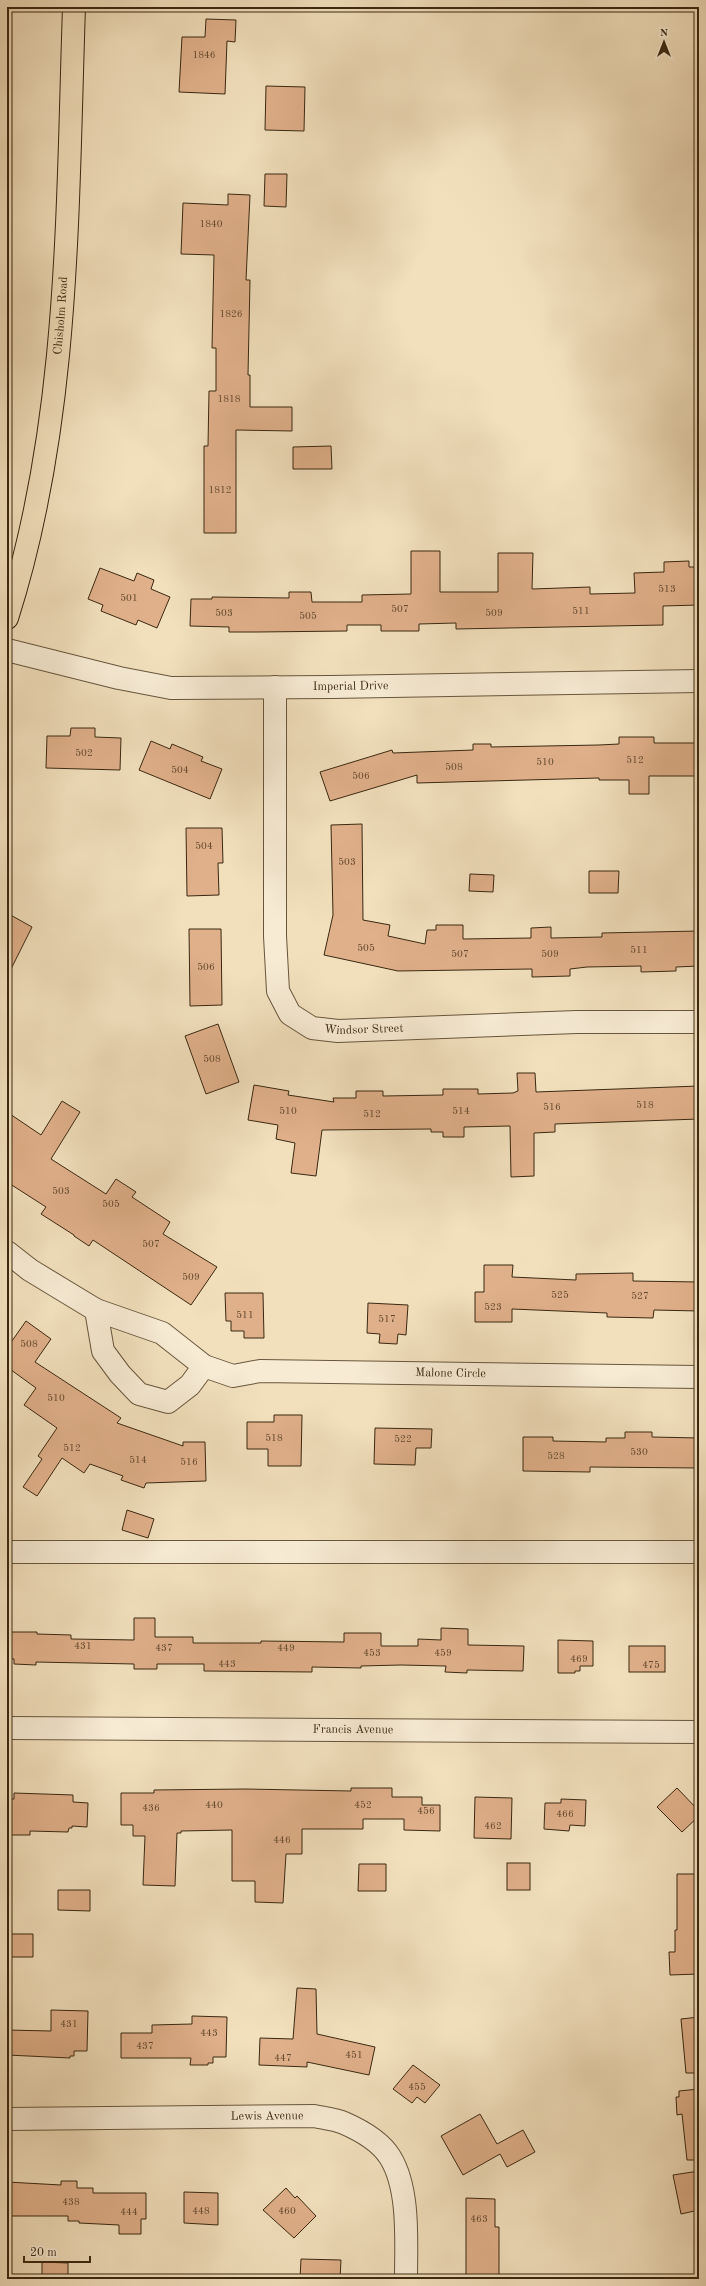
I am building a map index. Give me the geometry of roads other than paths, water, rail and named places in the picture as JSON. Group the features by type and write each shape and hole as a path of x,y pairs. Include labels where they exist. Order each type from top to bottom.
{"main road":[{"name":"Chisholm Road","path":"7,618 17,587 35,509 59,350 66,243 74,7"}],"street":[{"name":"Imperial Drive","path":"7,650 119,678 171,688 699,681"},
{"name":"Windsor Street","path":"275,687 275,936 278,991 290,1014 312,1028 338,1031 577,1022 699,1022"},
{"name":"Malone Circle","path":"7,1252 30,1270 96,1310 162,1333 204,1366 233,1376 268,1371 699,1377"},
{"path":"96,1310 103,1351 120,1374 139,1394 168,1402 190,1385 204,1366"},
{"path":"7,1552 699,1552"},
{"name":"Francis Avenue","path":"7,1728 699,1732"},
{"name":"Lewis Avenue","path":"7,2119 314,2116 342,2122 368,2135 389,2156 401,2182 406,2235 406,2279"}]}
